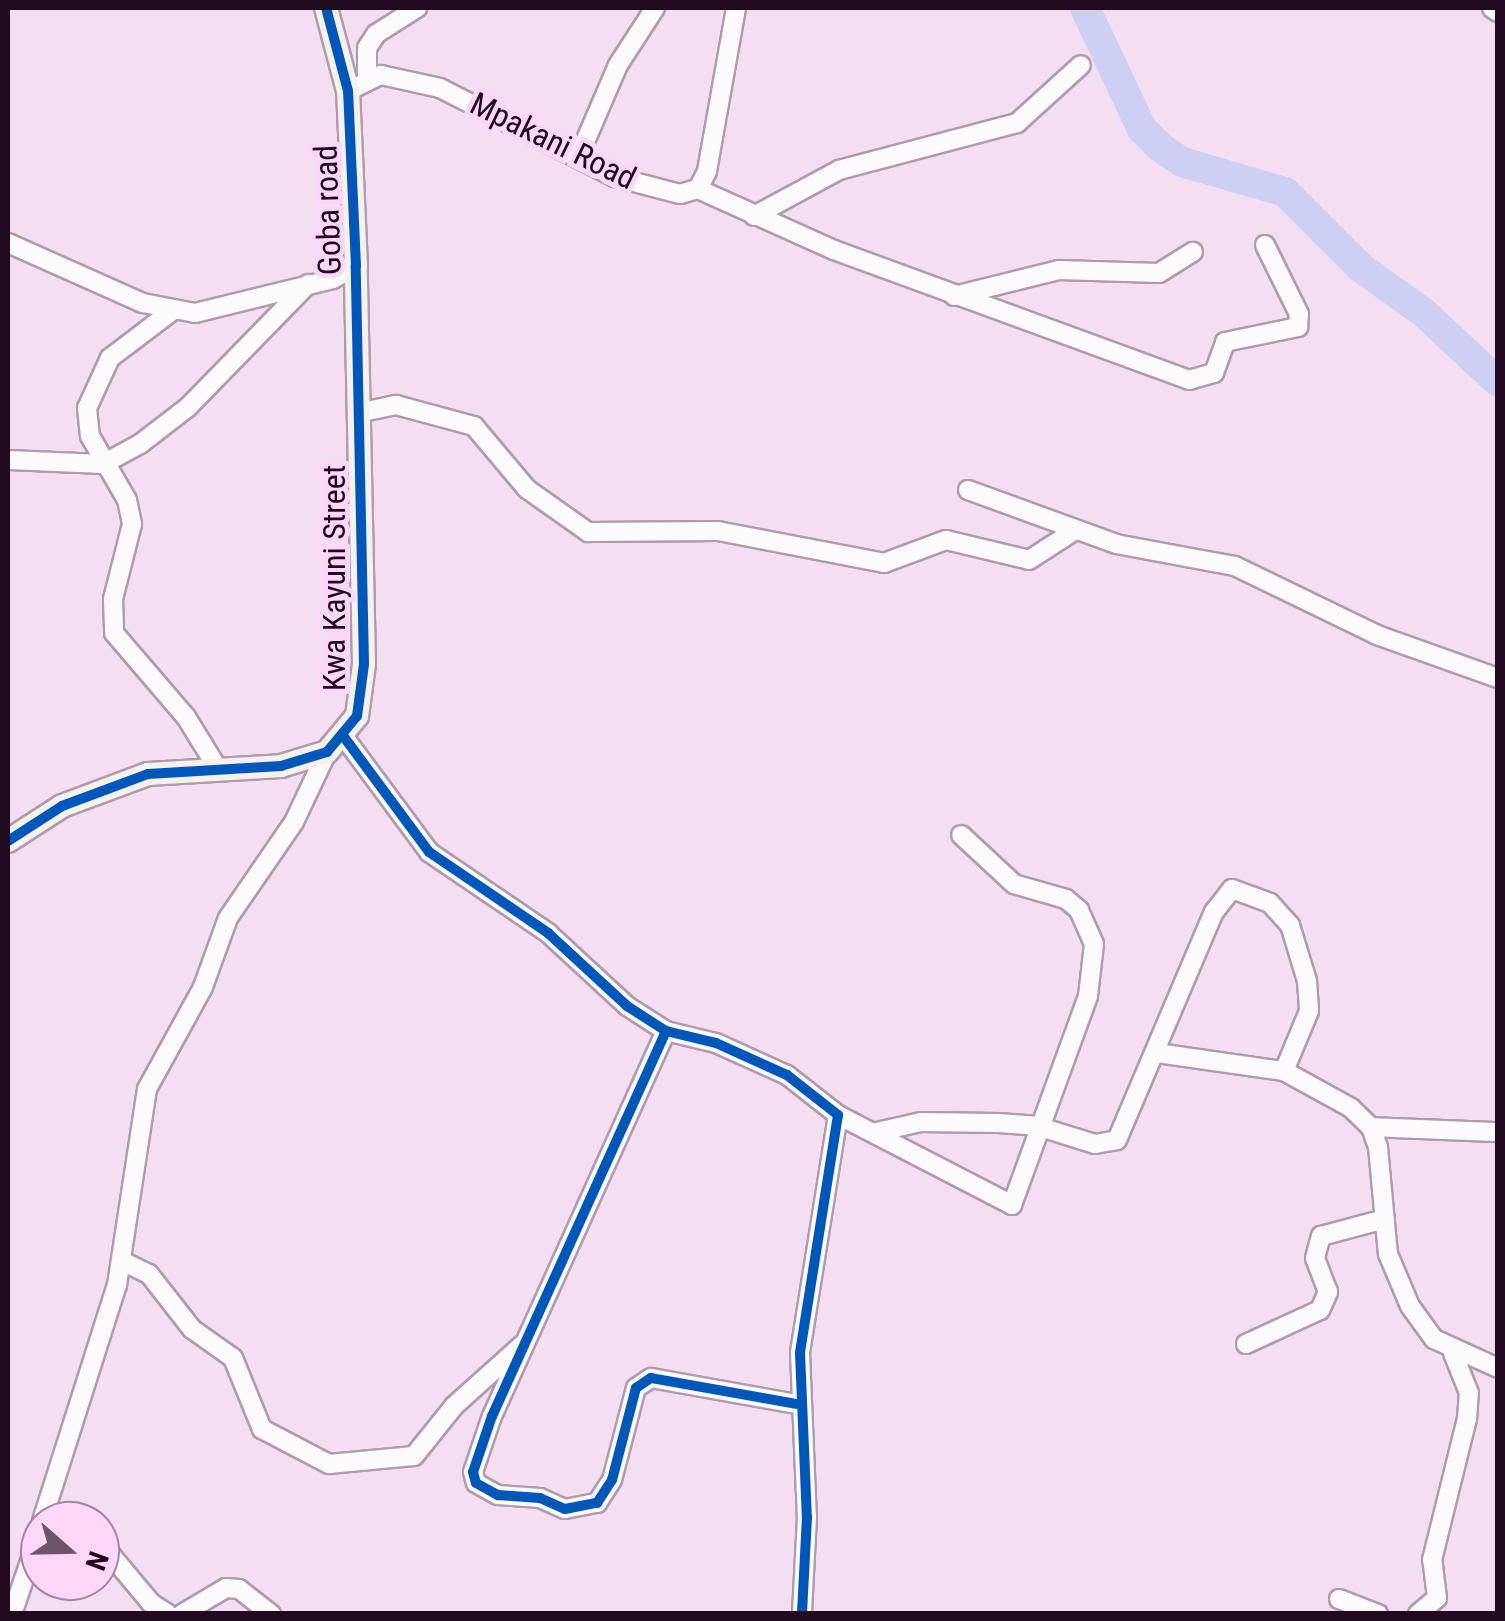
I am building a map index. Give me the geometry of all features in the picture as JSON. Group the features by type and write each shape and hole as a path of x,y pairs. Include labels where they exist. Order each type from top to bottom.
{"street":[{"name":"Goba road","path":"326,8 357,85 358,413"},
{"path":"357,85 367,48 376,34 417,8"},
{"path":"578,158 618,65 655,8"},
{"path":"736,8 716,141 698,189 754,216 1115,358 1199,380 1220,365 1224,342 1298,327 1298,314 1265,245"},
{"path":"754,216 839,170 1017,123 1081,65"},
{"name":"Mpakani Road","path":"357,85 382,75 440,88 578,158 642,185 680,194 698,189"},
{"path":"8,242 172,310 219,312 356,266"},
{"path":"954,296 1059,270 1159,273 1193,252"},
{"path":"8,460 102,464 188,407 308,284"},
{"path":"172,310 110,358 87,408 90,436 102,464 127,500 132,524 114,599 114,633 186,717 218,770"},
{"path":"358,413 396,405 474,426 527,489 588,532 718,532 884,563 946,540 1029,560 1048,554 1074,532"},
{"name":"Kwa Kayuni Street","path":"336,744 363,689 358,413"},
{"path":"968,490 1074,532 1235,566 1377,635 1498,678"},
{"path":"8,841 107,786 148,774 281,766 336,744"},
{"path":"336,744 429,852 506,901 627,1006 666,1031 716,1044 787,1075 838,1116 877,1132 1012,1206 1037,1126 1088,996 1094,944 1079,910 1066,898 1014,884 961,835"},
{"path":"52,1501 122,1260 132,1162 147,1089 203,987 228,918 294,822 336,744"},
{"path":"877,1132 936,1121 1037,1126 1095,1144 1117,1140 1214,912 1232,889 1270,903 1290,925 1307,981 1309,1011 1284,1071"},
{"path":"666,1031 523,1343 473,1472 476,1483 498,1495 540,1498 565,1509 598,1503 612,1480 636,1388 651,1378 798,1404"},
{"path":"1157,1052 1284,1071 1351,1108 1371,1127 1388,1254 1410,1306 1453,1353 1469,1393 1467,1419 1432,1560 1437,1598 1418,1614"},
{"path":"802,1614 806,1478 798,1404 808,1284 838,1116"},
{"path":"1371,1127 1498,1132"},
{"path":"1246,1344 1320,1310 1328,1292 1315,1258 1321,1236 1384,1219"},
{"path":"122,1260 149,1274 192,1329 233,1358 262,1430 329,1464 414,1456 454,1406 523,1343"},
{"path":"1453,1353 1498,1368"},
{"path":"120,1566 152,1604 168,1614"},
{"path":"182,1614 226,1588 238,1589 271,1614"},
{"path":"1339,1599 1378,1614"}],"waterway":[{"path":"1085,8 1142,129 1160,147 1182,162 1285,192 1360,267 1424,313 1498,382"}],"cycle path":[{"path":"8,841 62,806 148,774 281,766 327,752 357,716 364,664 356,266 348,91 326,8"},
{"path":"344,737 429,852 548,933 627,1006 666,1031 716,1043 787,1075 838,1115 800,1353 807,1517 802,1614"},
{"path":"666,1031 492,1416 473,1472 476,1483 498,1495 540,1498 565,1509 597,1503 612,1480 636,1388 651,1378 797,1404"}]}
